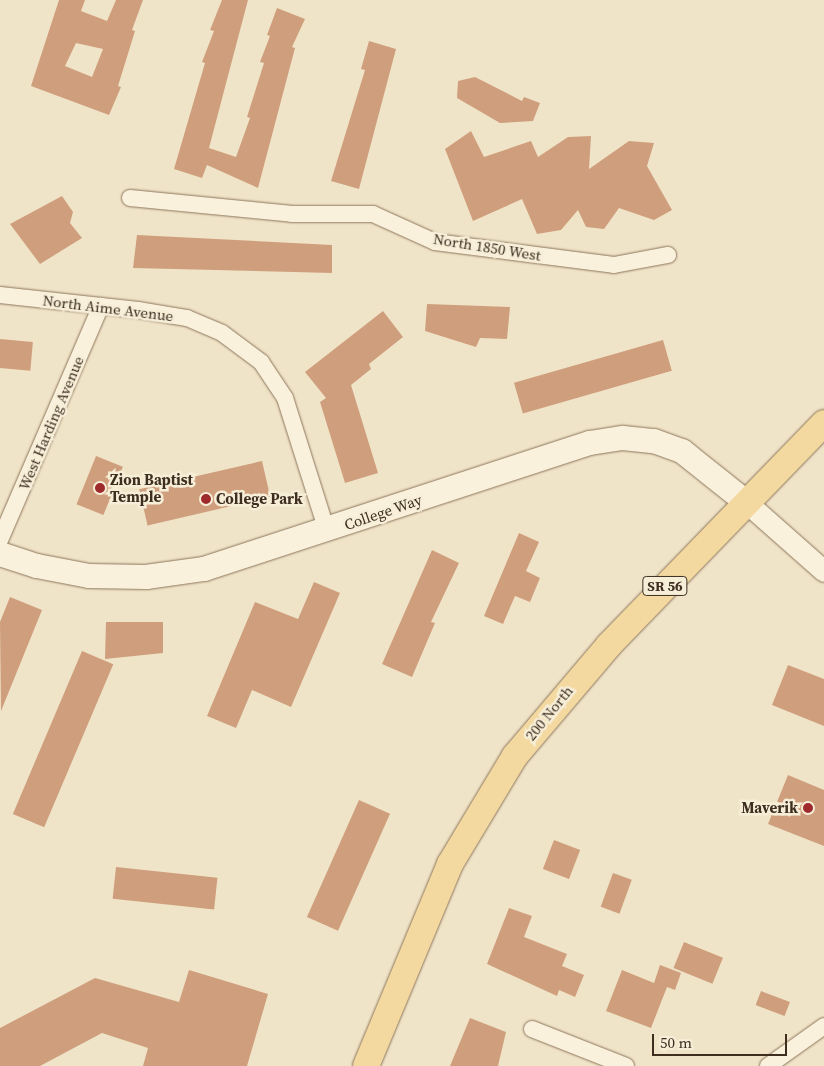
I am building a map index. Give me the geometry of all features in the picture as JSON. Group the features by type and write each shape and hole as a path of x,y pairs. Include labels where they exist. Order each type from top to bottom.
{"main road":[{"name":"200 North","path":"366,1066 450,864 515,756 566,691 824,423"},
{"name":"College Way","path":"0,554 37,566 89,576 146,576 204,569 327,531 590,442 623,438 654,441 682,451 746,502"}],"street":[{"name":"North 1850 West","path":"130,198 292,214 373,214 435,242 614,265 668,255"},
{"name":"North Aime Avenue","path":"0,295 187,318 222,333 261,362 273,377 296,423 327,531"},
{"name":"West Harding Avenue","path":"0,540 101,306"},
{"path":"746,502 824,571"},
{"path":"768,1066 824,1026"},
{"path":"532,1029 626,1066"}],"building":[{"path":"59,0 85,0 81,11 107,21 116,0 143,0 132,30 135,31 118,86 121,87 109,115 31,86","holes":["76,43 103,49 92,77 65,66"]},
{"path":"222,0 248,0 209,148 236,157 250,118 247,117 264,63 260,62 270,36 267,35 277,8 305,19 292,47 295,48 258,188 207,165 202,178 174,169 205,63 202,62 214,31 210,30"},
{"path":"369,41 396,49 359,189 331,181 365,70 361,69"},
{"path":"475,77 522,101 524,97 540,103 533,121 500,123 457,98 458,81"},
{"path":"471,131 484,157 531,141 538,157 568,137 591,136 589,169 629,141 654,143 647,166 672,210 654,220 619,208 604,229 586,227 578,210 561,230 537,234 522,199 473,221 445,149"},
{"path":"62,196 73,212 70,223 82,238 40,264 10,224"},
{"path":"137,235 332,245 332,273 133,268"},
{"path":"427,304 510,307 507,339 480,338 476,347 425,331"},
{"path":"383,311 403,337 369,364 371,369 351,385 378,473 345,483 320,402 326,398 305,372"},
{"path":"0,339 33,342 30,371 0,368"},
{"path":"663,340 672,371 523,413 514,383"},
{"path":"96,456 123,467 103,515 77,504"},
{"name":"College Park","path":"262,461 270,497 148,525 139,489"},
{"path":"519,533 539,542 526,571 540,578 530,602 515,596 503,624 484,616"},
{"path":"432,550 459,563 431,622 435,623 412,677 382,664"},
{"path":"314,582 340,593 291,707 252,690 236,728 207,716 255,602 298,619"},
{"path":"10,597 42,610 1,711 0,622"},
{"path":"106,622 163,622 163,653 105,659"},
{"path":"82,651 113,664 44,827 13,814"},
{"path":"788,665 824,679 824,726 772,705"},
{"path":"788,775 824,790 824,846 768,824"},
{"path":"359,800 390,814 338,931 307,917"},
{"path":"554,840 580,850 569,879 543,869"},
{"path":"116,867 217,878 214,909 113,899"},
{"path":"613,873 632,880 619,914 601,907"},
{"path":"509,908 532,916 524,937 567,954 562,966 584,975 575,997 559,990 557,996 487,964"},
{"path":"684,942 723,958 712,984 674,968"},
{"path":"660,965 681,973 675,990 667,987 651,1028 606,1011 622,970 654,983"},
{"path":"189,970 268,994 247,1066 143,1066 148,1048 102,1033 40,1066 0,1066 0,1028 95,978 179,1002"},
{"path":"761,991 790,1002 785,1016 756,1005"},
{"path":"470,1018 506,1032 498,1066 450,1066"}],"place":[{"name":"Zion Baptist Temple","path":"100,488"},
{"name":"College Park","path":"206,499"},
{"name":"Maverik","path":"808,808"}]}
